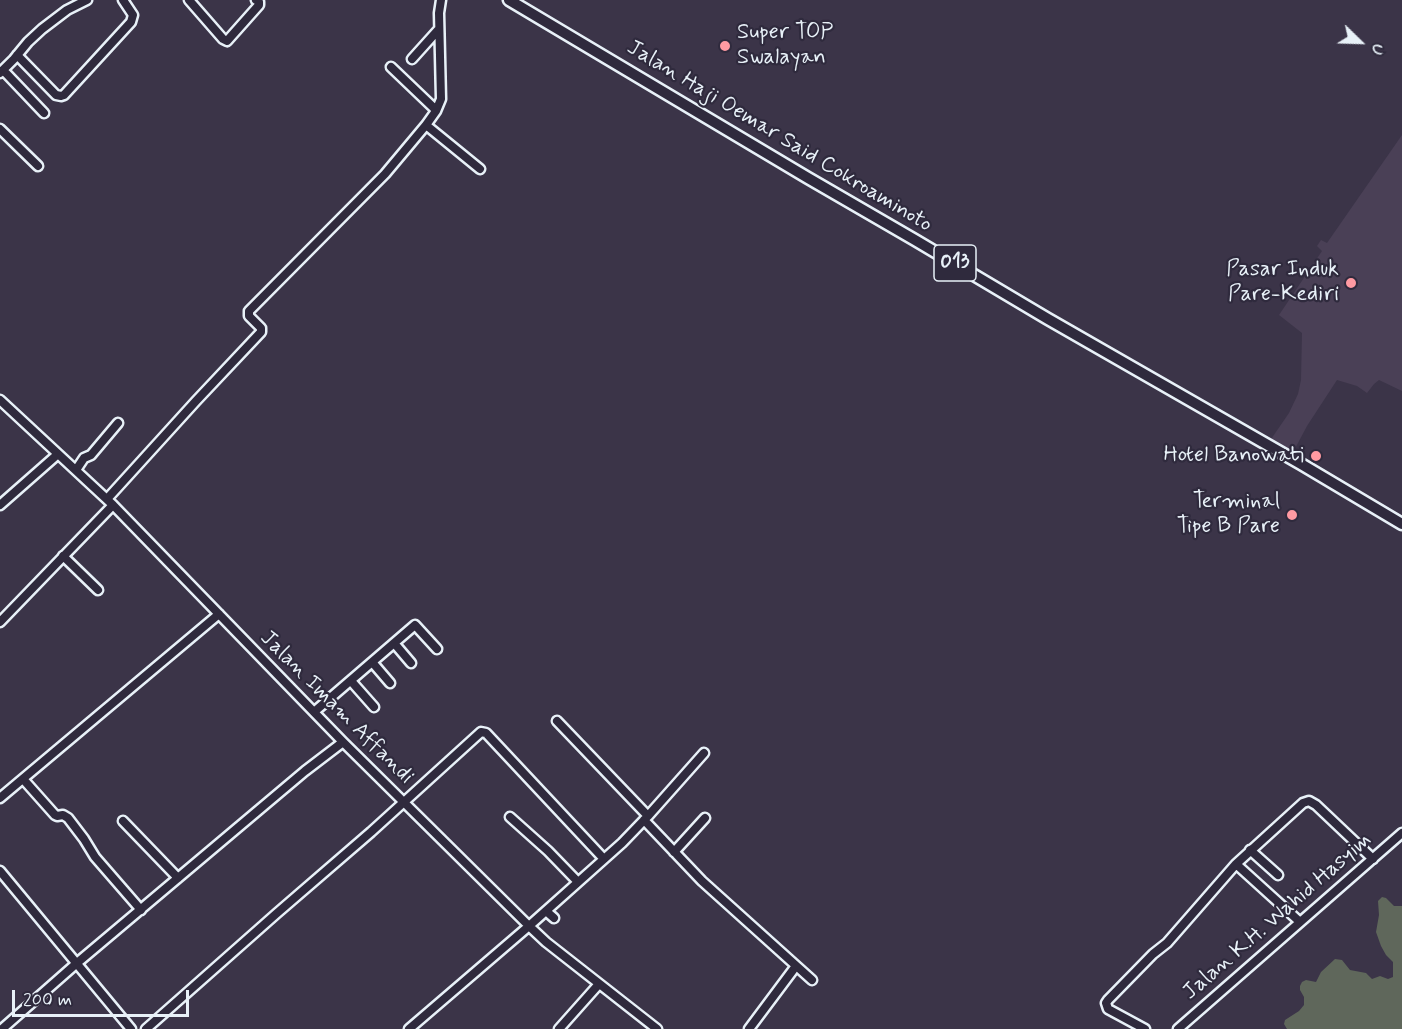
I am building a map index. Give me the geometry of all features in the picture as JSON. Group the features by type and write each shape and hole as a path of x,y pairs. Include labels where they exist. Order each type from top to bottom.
{"main road":[{"name":"Jalan Haji Oemar Said Cokroaminoto","path":"509,0 808,178 1402,524"}],"street":[{"path":"44,113 1,72 28,42 54,19 87,0"},
{"path":"17,56 56,95 64,95 131,22 133,15 123,0"},
{"path":"189,0 227,41 259,5 256,0"},
{"path":"0,622 63,556 261,332 261,328 249,316 249,312 385,174 426,125 441,99 439,13 441,0"},
{"path":"412,59 439,29"},
{"path":"391,67 436,110"},
{"path":"426,125 480,169"},
{"path":"0,129 38,166"},
{"name":"Jalan Imam Affandi","path":"0,400 110,502 342,742 529,926 546,942 657,1029"},
{"path":"76,470 84,458 91,454 118,423"},
{"path":"0,505 58,454"},
{"path":"63,556 99,590"},
{"path":"0,798 219,614"},
{"path":"314,712 417,626 437,650"},
{"path":"394,643 411,663"},
{"path":"372,662 390,682"},
{"path":"351,681 374,707"},
{"path":"557,721 702,881 812,980"},
{"path":"147,1029 371,832 478,734 483,732 604,858"},
{"path":"6,1028 76,963 342,742"},
{"path":"409,1029 604,858 646,818 704,753"},
{"path":"23,779 57,816 63,814 68,818 95,857 141,910"},
{"path":"1145,1029 1108,1010 1106,1004 1153,954 1167,943 1236,864 1303,803 1309,801 1316,804 1372,859"},
{"path":"510,817 548,850 578,882"},
{"path":"674,852 705,818"},
{"path":"123,821 178,879"},
{"name":"Jalan K.H. Wahid Hasyim","path":"1178,1029 1402,833"},
{"path":"1250,850 1278,875"},
{"path":"1236,864 1300,922"},
{"path":"0,872 131,1029"},
{"path":"546,911 554,918"},
{"path":"749,1029 796,966"},
{"path":"559,1029 599,984"}],"shaded area":[{"name":"Pasar Induk Pare-Kediri","path":"1402,135 1402,391 1379,380 1367,393 1357,386 1337,380 1307,426 1290,458 1267,445 1289,413 1298,394 1301,380 1302,333 1279,315 1322,251 1317,246 1321,240 1327,243"},
{"path":"1382,897 1394,906 1402,906 1402,1029 1287,1029 1284,1024 1285,1020 1304,1005 1304,997 1300,990 1302,982 1306,980 1316,982 1321,972 1335,959 1342,960 1350,970 1366,973 1372,979 1380,976 1388,979 1393,977 1393,962 1386,955 1376,932 1379,915 1378,901"}],"place":[{"name":"Super TOP Swalayan","path":"725,46"},
{"name":"Pasar Induk Pare-Kediri","path":"1351,283"},
{"name":"Hotel Banowati","path":"1316,456"},
{"name":"Terminal Tipe B Pare","path":"1292,515"}]}
